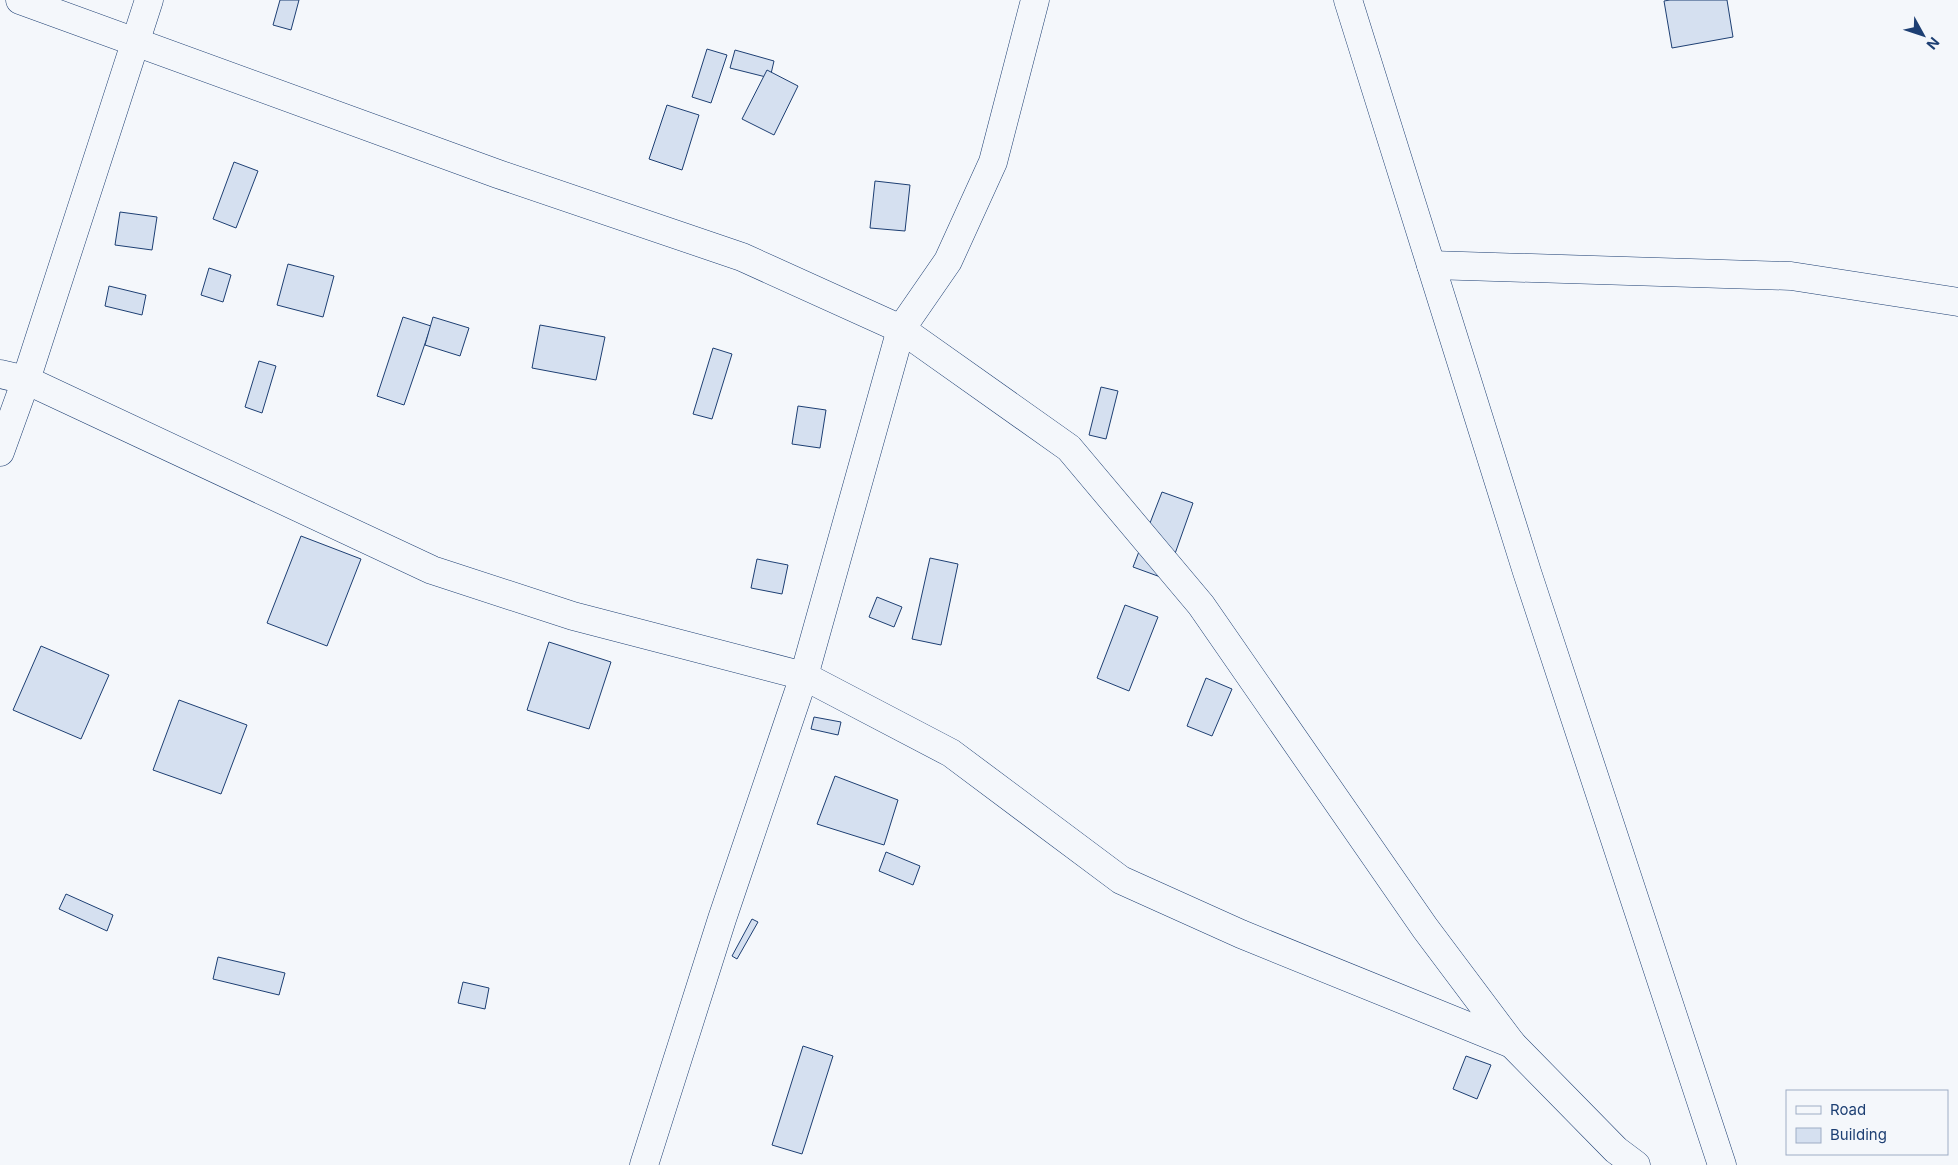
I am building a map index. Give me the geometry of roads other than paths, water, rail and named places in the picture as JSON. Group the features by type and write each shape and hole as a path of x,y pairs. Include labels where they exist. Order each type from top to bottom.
{"main road":[{"path":"20,0 135,40 498,174 742,257 901,329 1069,448 1201,605 1425,928 1512,1044 1616,1150 1636,1165"},
{"path":"0,452 13,377 149,0"},
{"path":"644,1165 722,919 804,676 901,329 948,261 993,162 1035,0"},
{"path":"1348,0 1527,572 1722,1165"},
{"path":"1431,265 1791,276 1958,302"},
{"path":"13,377 432,570 572,616 804,676 951,753 1121,880 1241,934 1512,1044"}]}
